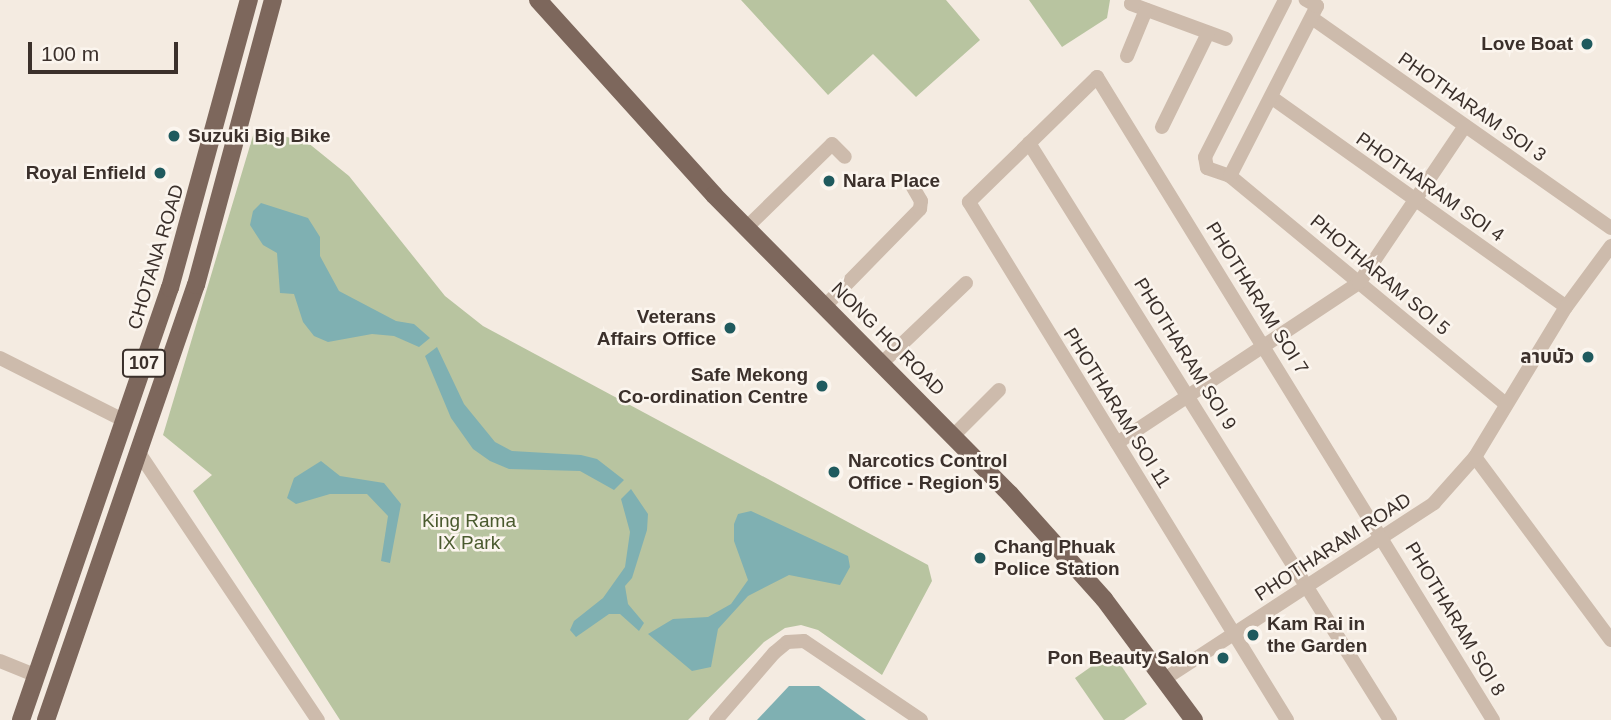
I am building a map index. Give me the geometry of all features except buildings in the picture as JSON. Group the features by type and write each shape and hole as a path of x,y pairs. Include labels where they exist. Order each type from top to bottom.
{"main road":[{"name":"CHOTANA ROAD","path":"21,720 174,275 243,30 249,0"},
{"name":"107","path":"46,720 141,456 196,285 273,0"},
{"name":"NONG HO ROAD","path":"538,0 746,228 953,436 1104,599 1166,678 1194,720"},
{"path":"243,30 264,36"}],"street":[{"path":"1133,0 1131,4 1226,39"},
{"name":"PHOTHARAM SOI 5","path":"1285,0 1205,157 1207,168 1230,176 1506,404"},
{"path":"1230,176 1312,18 1317,6 1306,0"},
{"path":"1127,56 1146,10"},
{"name":"PHOTHARAM SOI 3","path":"1312,18 1611,228"},
{"path":"1162,127 1208,33"},
{"name":"PHOTHARAM SOI 7","path":"1029,144 1097,77 1384,539"},
{"name":"PHOTHARAM SOI 4","path":"1271,97 1566,307"},
{"path":"1117,443 1359,283 1465,126"},
{"path":"746,228 832,144 845,157"},
{"name":"PHOTHARAM SOI 11","path":"1029,144 969,202 1287,720"},
{"name":"PHOTHARAM SOI 9","path":"1029,144 1309,584 1390,720"},
{"path":"825,306 920,209 921,201 910,182"},
{"name":"PHOTHARAM ROAD","path":"1166,678 1309,584 1384,539 1434,503 1475,457 1566,307 1611,246"},
{"path":"882,363 966,284"},
{"path":"0,358 125,421"},
{"path":"953,436 999,390"},
{"path":"141,456 318,720"},
{"path":"1475,457 1611,640"},
{"name":"PHOTHARAM SOI 8","path":"1384,539 1493,720"},
{"path":"716,720 774,653 787,642 804,640 921,720"},
{"path":"0,661 37,676"}],"green space":[{"path":"741,0 946,0 980,40 916,97 873,54 828,95"},
{"path":"1029,0 1110,0 1107,18 1062,47"},
{"name":"King Rama IX Park","path":"255,129 307,142 349,176 445,296 483,326 928,565 932,581 882,675 818,630 801,625 785,628 764,642 688,720 340,720 193,491 212,475 163,435"},
{"path":"1112,652 1147,704 1124,720 1104,720 1075,678"}],"water":[{"path":"261,203 308,218 320,237 320,256 339,291 396,321 414,324 430,338 419,347 394,336 372,334 328,342 314,336 303,322 294,294 280,293 277,253 263,245 250,225 253,211"},
{"path":"437,347 464,404 495,442 512,451 581,455 597,459 624,480 614,490 580,471 509,469 490,461 473,449 451,418 425,356"},
{"path":"321,461 340,476 384,483 401,504 390,563 381,561 388,516 367,494 330,494 296,504 287,498 294,478"},
{"path":"631,489 648,514 647,530 632,578 625,586 628,604 644,623 639,631 620,614 609,614 576,637 570,630 574,621 603,598 625,567 630,532 621,499"},
{"path":"751,511 848,556 850,567 840,585 789,575 748,596 718,629 711,667 692,671 648,634 673,619 708,617 731,604 748,580 734,541 734,524 738,514"},
{"path":"789,686 819,686 866,720 757,720"}],"place":[{"name":"Love Boat","path":"1587,44"},
{"name":"Suzuki Big Bike","path":"174,136"},
{"name":"Royal Enfield","path":"160,173"},
{"name":"Nara Place","path":"829,181"},
{"name":"Veterans Affairs Office","path":"730,328"},
{"name":"ลาบนัว","path":"1588,357"},
{"name":"Safe Mekong Co-ordination Centre","path":"822,386"},
{"name":"Narcotics Control Office - Region 5","path":"834,472"},
{"name":"Chang Phuak Police Station","path":"980,558"},
{"name":"Kam Rai in the Garden","path":"1253,635"},
{"name":"Pon Beauty Salon","path":"1223,658"}]}
